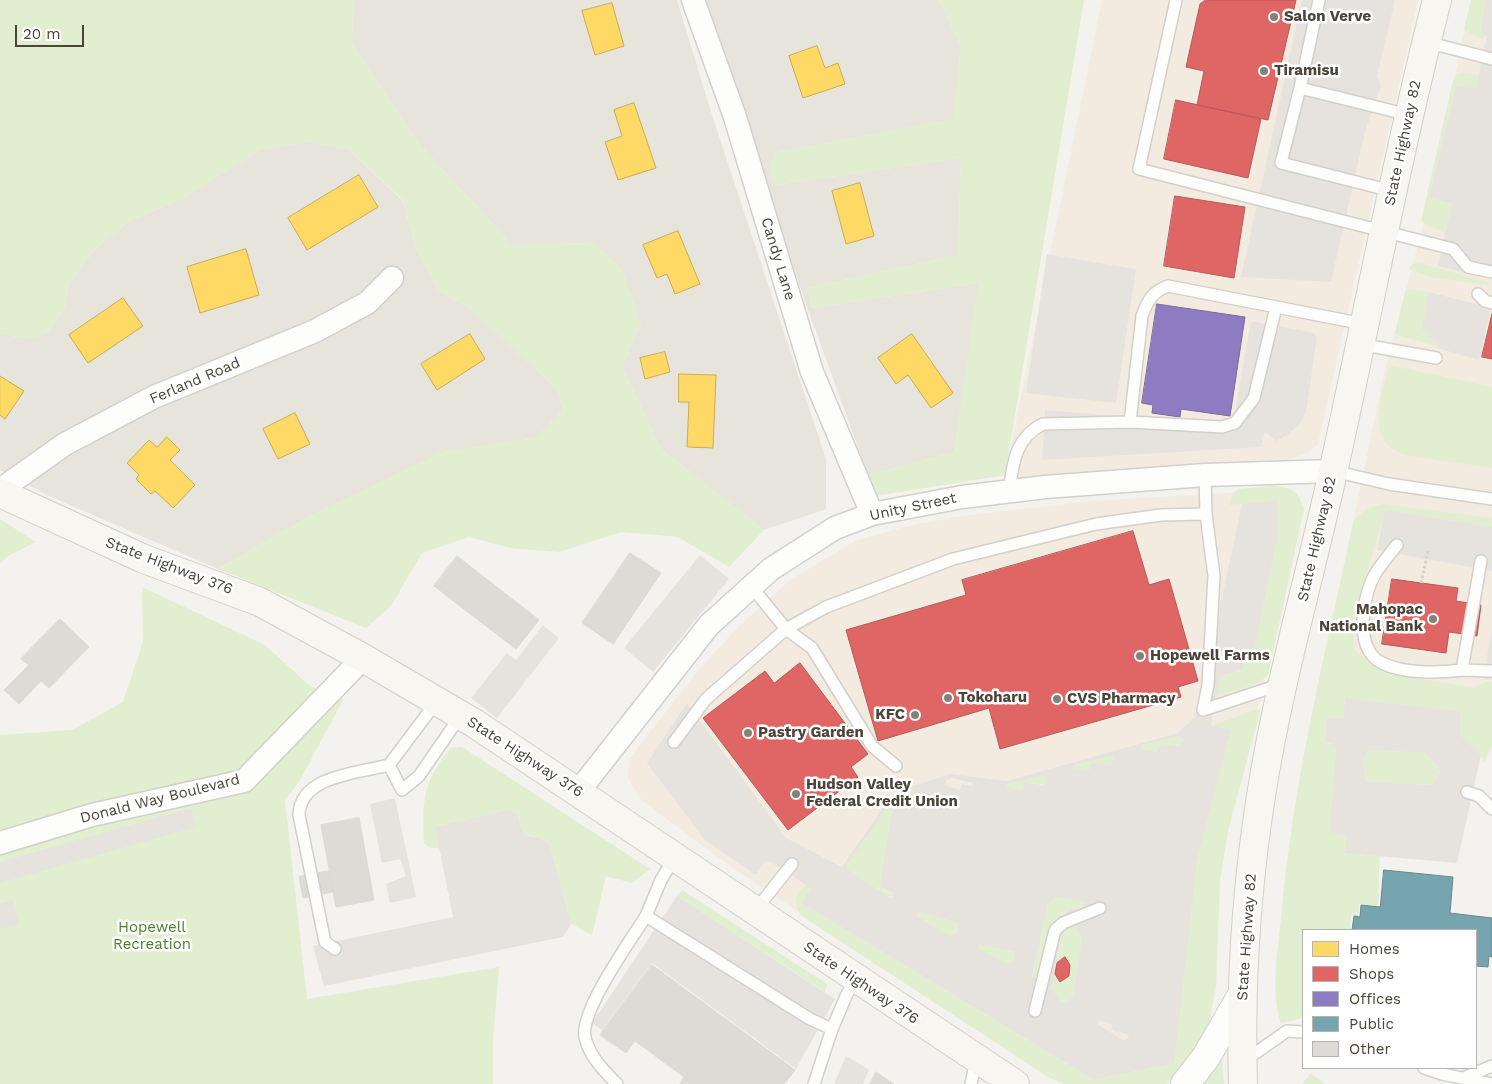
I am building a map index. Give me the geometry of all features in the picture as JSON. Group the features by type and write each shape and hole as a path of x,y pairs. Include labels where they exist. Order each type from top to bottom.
{"main road":[{"name":"State Highway 82","path":"1243,1073 1242,995 1249,902 1261,796 1283,683 1333,471 1408,114 1436,0"},
{"name":"State Highway 376","path":"0,491 144,558 260,602 461,715 856,979 974,1072 1014,1084"}],"street":[{"name":"Candy Lane","path":"693,0 735,117 812,372 872,514"},
{"name":"Ferland Road","path":"0,491 65,444 154,397 316,331 367,303 392,278"},
{"name":"Unity Street","path":"578,792 709,625 771,569 835,528 872,514 962,497 1205,475 1333,471"},
{"name":"Donald Way Boulevard","path":"0,843 92,816 244,781 362,658"},
{"path":"1185,1084 1206,1057 1242,995"}],"lane":[{"path":"1176,0 1139,169 1453,249 1468,267 1492,272"},
{"path":"1319,0 1281,163 1392,191"},
{"path":"1426,42 1492,59"},
{"path":"1300,88 1408,114"},
{"path":"1130,422 1142,316 1147,301 1155,291 1168,286 1276,307 1436,358"},
{"path":"1478,294 1485,301 1492,303"},
{"path":"1009,492 1014,457 1020,442 1030,430 1043,424 1130,422 1222,427 1235,423 1254,398 1276,307"},
{"path":"1333,471 1389,484 1492,499"},
{"path":"1205,475 1206,514 1214,576 1208,685 1203,710 1283,683"},
{"path":"674,742 706,699 786,629 826,607 953,559 1096,524 1161,515 1206,514"},
{"path":"1397,545 1374,575 1365,602 1362,627 1369,652 1381,663 1399,669 1449,672 1462,670 1492,671"},
{"path":"1462,670 1481,561"},
{"path":"750,586 786,629 812,648 872,746 896,766"},
{"path":"335,949 325,942 299,815 299,806 309,790 324,781 389,766 437,701"},
{"path":"389,766 402,790 419,776 461,715"},
{"path":"1467,792 1479,796 1492,808"},
{"path":"613,1082 596,1062 585,1037 585,1024 588,1013 646,916 661,880 675,857"},
{"path":"755,911 792,864"},
{"path":"1035,1011 1055,930 1063,923 1100,908"},
{"path":"646,916 810,1019 832,1029"},
{"path":"814,1084 832,1029 847,994 856,979"},
{"path":"1243,1073 1287,1031 1302,1032"},
{"path":"1463,1078 1492,1066"},
{"path":"1428,1069 1492,1084"}],"path":[{"path":"1422,583 1428,550"}],"shaded area":[{"path":"355,0 677,0 711,112 826,459 826,509 764,530 661,449 622,367 641,323 593,243 512,245 415,139 351,42"},
{"path":"705,0 939,0 961,46 954,119 774,153 775,185 961,158 958,255 807,288 812,308 979,283 954,452 868,475 797,279"},
{"path":"1102,0 1418,0 1318,444 1308,453 1286,460 1004,480"},
{"path":"1302,0 1395,0 1377,76 1381,86 1365,132 1331,282 1241,277"},
{"path":"1471,0 1492,0 1492,702 1319,685 1385,369 1425,218"},
{"path":"1485,0 1492,0 1492,279 1438,266 1452,203 1429,198 1456,86 1476,88 1487,36 1481,33"},
{"path":"310,142 349,150 403,201 416,249 438,290 472,310 557,389 563,410 536,438 444,452 308,517 218,569 49,496 0,470 0,334 30,339 65,310 69,283 96,248 130,221 181,199 262,149"},
{"path":"1047,254 1136,269 1116,403 1026,393"},
{"path":"1429,292 1491,308 1479,360 1437,348 1438,344 1422,329"},
{"path":"1251,321 1314,333 1317,337 1306,412 1300,424 1287,435 1276,441 1265,432 1261,447 1042,460 1045,410 1220,424 1234,417"},
{"path":"1244,492 1273,639 1257,715 1220,842 1182,1067 826,930 733,868 641,800 627,777 630,758 696,673 738,627 790,580 855,541 908,526 955,517 1090,501"},
{"path":"1277,500 1277,538 1252,659 1246,660 1242,670 1220,676 1216,696 1211,726 1231,729 1197,861 1174,1063 1094,1080 802,903 811,888 771,862 765,861 756,875 705,840 647,763 687,703 786,838 842,867 888,800 913,786 950,774 1007,781 1178,733 1193,719 1204,682 1242,504","holes":["1179,736 1183,740 1180,746 1161,744 1157,752 1141,749 1143,745","1111,756 1114,759 1111,765 1092,763 1088,771 1073,768 1075,765","1044,775 1047,778 1044,785 1025,783 1022,791 1006,787 1008,784","952,778 973,783 972,786 962,784 959,790 944,785 946,780","915,791 915,799 899,797 894,801 880,886 892,893 893,897 890,898 847,869 846,865 893,800 899,795","1056,897 1082,901 1086,905 1082,908 1071,909 1052,924 1042,976 1034,978 1032,976 1048,904","919,911 958,924 958,932 949,936 916,916","1076,929 1082,937 1073,997 1066,1003 1060,1002 1052,988 1061,936 1065,930","981,945 1010,950 1015,952 1015,957 1013,961 1006,964 979,949 978,946","1100,1021 1111,1023 1113,1031 1127,1034 1129,1038 1123,1040 1097,1024"]},
{"path":"1385,510 1492,527 1492,571 1377,550"},
{"path":"700,555 729,579 653,672 624,648"},
{"path":"543,625 559,638 497,718 471,698 507,653 516,660"},
{"path":"1492,629 1492,680 1483,679"},
{"path":"1345,699 1460,711 1460,734 1481,755 1457,863 1344,853 1346,836 1330,832 1336,748 1333,744 1325,742 1328,718 1343,718","holes":["1368,750 1425,753 1438,766 1440,773 1433,785 1366,782 1363,761"]},
{"path":"395,798 416,897 390,903 386,884 406,876 400,859 382,863 370,804"},
{"path":"191,808 196,827 0,883 0,862"},
{"path":"509,810 518,816 523,834 543,840 551,848 571,924 563,937 324,986 313,946 453,917 435,827"},
{"path":"677,896 835,999 796,1069 652,963 602,1030 592,1023"},
{"path":"13,900 19,924 0,929 0,904"},
{"path":"846,1056 869,1070 863,1084 834,1084"}],"green space":[{"path":"0,0 355,0 351,42 415,139 512,245 593,243 622,268 641,323 622,367 661,449 764,530 729,567 678,537 621,532 559,552 510,548 469,537 422,553 391,606 366,628 218,569 308,517 444,451 536,438 563,410 557,389 472,310 438,290 416,249 403,200 349,150 310,142 262,149 181,199 130,221 96,248 69,283 65,310 47,334 30,339 0,334"},
{"path":"939,0 1084,0 1005,475 875,496 868,475 954,452 978,283 812,308 807,288 958,255 961,158 775,185 768,172 774,153 953,119 961,46"},
{"path":"1471,0 1485,0 1481,33 1487,36 1483,39 1464,30"},
{"path":"1463,73 1479,76 1476,88 1456,86 1429,198 1452,203 1445,232 1426,225 1421,221 1451,89 1455,75"},
{"path":"1419,263 1488,282 1489,285 1430,277 1409,269 1412,264"},
{"path":"1406,289 1429,292 1422,329 1438,344 1437,346 1395,333"},
{"path":"1393,366 1492,387 1492,468 1405,455 1392,449 1384,440 1379,418 1382,393 1389,368"},
{"path":"1272,486 1293,490 1299,497 1304,509 1268,675 1256,684 1216,696 1220,676 1242,670 1246,660 1276,501 1229,505 1231,497 1238,489"},
{"path":"1384,504 1492,518 1492,527 1385,510 1353,621 1354,649 1374,667 1391,674 1474,688 1484,682 1492,682 1492,747 1484,762 1481,755 1460,734 1460,711 1345,700 1343,718 1339,719 1329,743 1333,744 1336,748 1331,832 1347,836 1344,853 1380,856 1378,906 1359,904 1358,916 1351,915 1350,929 1302,929 1302,1018 1281,1023 1275,984 1293,817 1321,668 1354,520 1368,508"},
{"path":"0,519 36,542 8,556 0,564"},
{"name":"Hopewell Recreation","path":"142,587 265,645 310,686 343,700 299,782 285,800 307,999 499,967 493,1041 493,1084 0,1084 0,735 72,730 123,702 143,642"},
{"path":"1258,709 1260,712 1228,831 1220,882 1216,987 1208,1031 1179,1076 1166,1084 1063,1084 1048,1077 802,916 797,908 797,895 807,885 812,888 802,903 1094,1080 1173,1063 1197,861 1231,729 1211,726"},
{"path":"1179,736 1183,740 1180,746 1161,744 1157,752 1141,749 1143,745"},
{"path":"462,747 650,869 632,883 606,876 592,935 571,924 551,848 532,836 523,834 518,816 435,827 439,848 430,848 424,843 424,803 430,781 451,748"},
{"path":"1368,750 1425,753 1438,766 1440,773 1434,785 1366,782 1363,761"},
{"path":"1111,756 1114,759 1111,765 1092,763 1088,771 1072,768 1075,765"},
{"path":"1044,775 1047,778 1044,784 1025,783 1022,791 1006,788 1008,784"},
{"path":"916,790 915,799 899,797 883,889 893,895 890,898 847,869 846,865 893,800 899,795"},
{"path":"682,890 827,984 825,992 677,896"},
{"path":"1056,897 1082,901 1086,905 1066,911 1052,924 1042,976 1034,978 1032,976 1048,904"},
{"path":"919,911 955,922 958,924 958,932 949,936 915,916"},
{"path":"1065,929 1076,929 1082,937 1073,997 1066,1003 1060,1002 1052,988 1061,936"},
{"path":"978,946 1010,950 1015,953 1015,959 1006,964 979,949"},
{"path":"1218,1057 1222,1058 1224,1084 1200,1084"},
{"path":"1311,1073 1325,1084 1302,1084"}],"building: Homes":[{"path":"612,3 624,46 595,55 582,11"},
{"path":"817,46 825,68 838,63 845,84 803,98 789,56"},
{"path":"634,103 656,168 618,180 605,142 622,136 614,110"},
{"path":"359,175 378,207 307,250 288,218"},
{"path":"860,183 874,236 846,244 832,191"},
{"path":"678,231 700,284 675,294 667,274 657,278 643,245"},
{"path":"246,249 259,295 200,313 187,267"},
{"path":"123,298 143,326 88,363 69,335"},
{"path":"470,334 485,359 437,390 421,364"},
{"path":"912,334 953,393 931,408 908,375 896,384 878,358"},
{"path":"665,352 670,372 645,379 640,358"},
{"path":"679,374 716,375 713,448 687,447 689,402 679,402"},
{"path":"0,376 24,391 5,419 0,415"},
{"path":"295,413 310,444 278,459 263,429"},
{"path":"167,437 180,450 170,460 195,485 173,508 155,491 151,494 136,479 139,475 127,463 149,440 157,447"}],"building: Shops":[{"path":"1206,0 1296,0 1268,120 1197,105 1204,71 1186,67 1200,4"},
{"path":"1176,100 1261,119 1248,178 1164,159"},
{"path":"1175,196 1245,207 1234,278 1164,266"},
{"path":"1492,314 1492,359 1482,357"},
{"path":"1133,531 1149,585 1169,579 1198,681 1178,687 1181,697 1000,749 989,708 878,741 846,630 966,595 962,580"},
{"name":"Mahopac National Bank","path":"1392,579 1458,588 1456,601 1481,605 1477,636 1449,632 1446,653 1382,644"},
{"path":"800,663 868,754 851,767 858,777 788,830 703,718 765,671 774,683"},
{"path":"1065,957 1070,965 1069,976 1060,982 1055,974 1057,963"}],"building: Offices":[{"path":"1157,304 1245,317 1230,416 1181,409 1180,417 1152,413 1153,405 1142,403"}],"building: Public":[{"path":"1384,870 1453,877 1450,913 1492,918 1492,957 1489,956 1488,967 1477,966 1477,929 1352,929 1354,916 1360,917 1361,905 1380,907"}],"building: Other":[{"path":"630,553 661,573 613,644 582,623"},
{"path":"457,556 539,620 516,649 434,586"},
{"path":"60,619 89,647 49,688 41,681 19,704 4,690 29,665 21,659"},
{"path":"359,818 374,900 336,907 321,825"},
{"path":"329,871 333,892 303,898 299,877"},
{"path":"652,965 795,1070 784,1084 680,1084 684,1077 635,1041 626,1053 600,1035"},
{"path":"876,1072 894,1084 870,1084"}],"place":[{"name":"Salon Verve","path":"1274,17"},
{"name":"Tiramisu","path":"1264,71"},
{"name":"Mahopac National Bank","path":"1433,619"},
{"name":"Hopewell Farms","path":"1140,656"},
{"name":"Tokoharu","path":"948,698"},
{"name":"CVS Pharmacy","path":"1057,699"},
{"name":"KFC","path":"915,715"},
{"name":"Pastry Garden","path":"748,733"},
{"name":"Hudson Valley Federal Credit Union","path":"796,794"}]}
